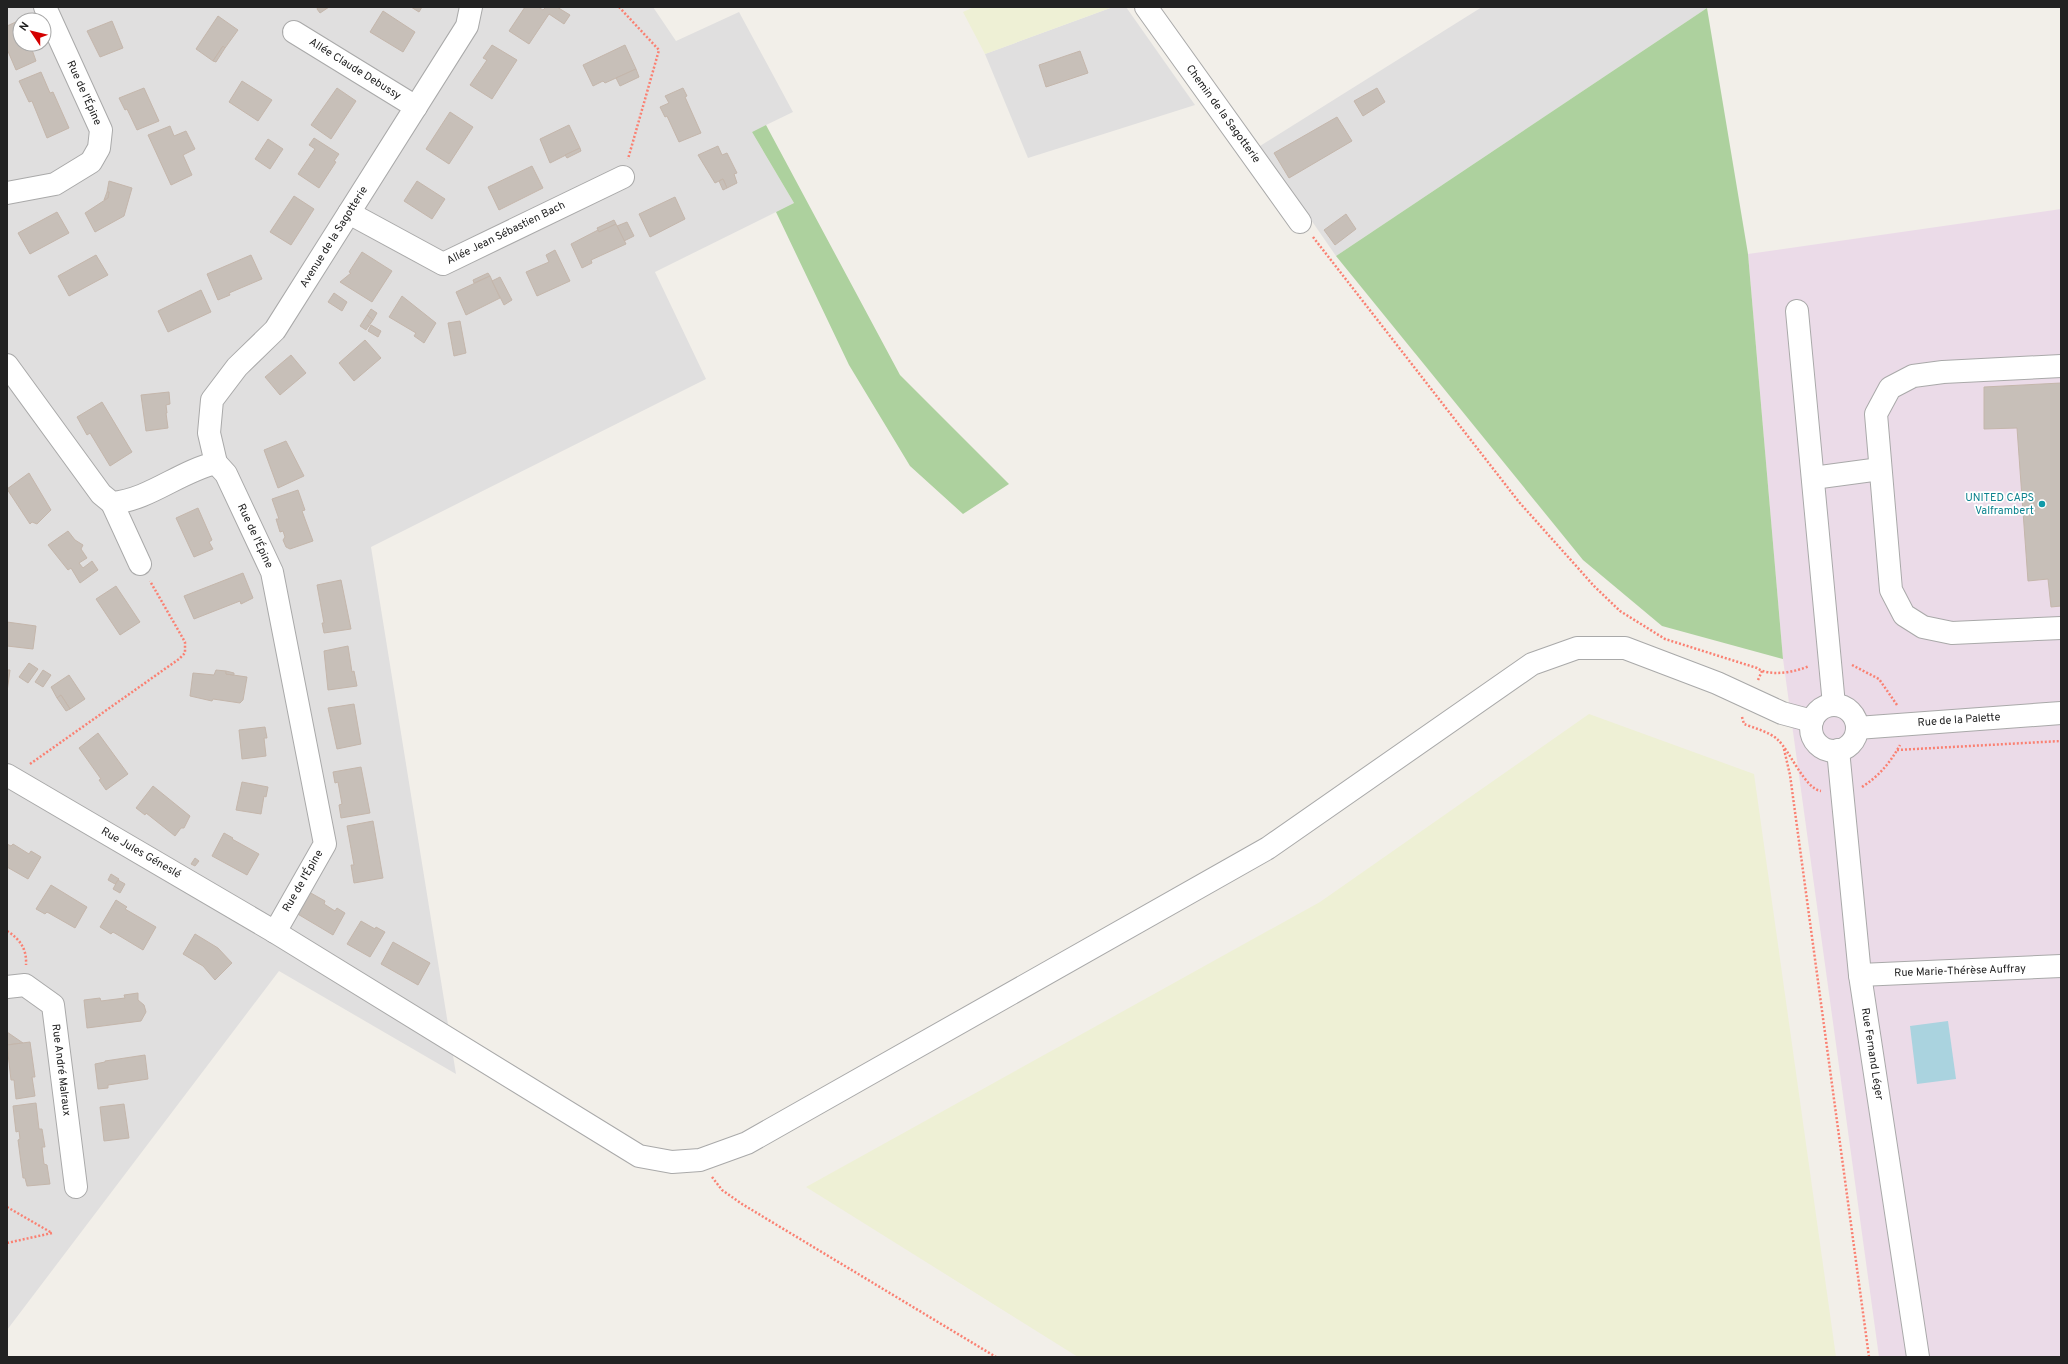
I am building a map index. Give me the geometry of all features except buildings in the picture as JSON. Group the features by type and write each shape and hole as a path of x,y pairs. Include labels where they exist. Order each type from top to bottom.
{"street":[{"name":"Rue de l'Épine","path":"7,193 55,184 91,162 99,148 101,130 45,7"},
{"name":"Avenue de la Sagotterie","path":"216,463 209,433 212,400 237,366 275,330 467,26 470,7"},
{"name":"Chemin de la Sagotterie","path":"1146,7 1300,222"},
{"name":"Allée Claude Debussy","path":"294,32 416,107"},
{"name":"Allée Jean Sébastien Bach","path":"349,213 443,264 623,176"},
{"path":"1797,311 1834,705"},
{"path":"7,365 101,494 112,503 140,564"},
{"path":"2061,366 1943,372 1913,376 1890,388 1876,414 1891,590 1904,615 1923,627 1952,634 2061,628"},
{"name":"Rue de l'Épine","path":"216,463 226,474 272,572 325,844 275,932"},
{"path":"112,503 127,502 202,466 216,463"},
{"path":"1813,478 1880,469"},
{"name":"Rue Jules Géneslé","path":"9,776 275,932 639,1156 672,1162 700,1160 747,1143 1268,848 1532,664 1577,648 1626,648 1718,683 1782,713 1812,721"},
{"path":"1834,705 1847,709 1855,720 1857,728 1852,742 1846,747 1838,750 1830,750 1817,743 1811,729 1812,721 1820,709 1834,705"},
{"name":"Rue de la Palette","path":"1857,728 1906,723 2061,713"},
{"name":"Rue Fernand Léger","path":"1838,750 1841,795 1860,975 1918,1357"},
{"name":"Rue Marie-Thérèse Auffray","path":"1860,975 2061,966"},
{"name":"Rue André Malraux","path":"16,986 53,1005 76,1187"}],"path":[{"path":"619,7 659,50 623,176"},
{"path":"1300,222 1519,502 1594,586 1620,611 1665,639 1757,668 1762,671 1796,672 1815,664 1830,663 1856,666 1879,679 1894,699 1906,723"},
{"path":"9,776 179,659 185,653 185,642 140,564"},
{"path":"1897,750 2061,740"},
{"path":"1783,746 1790,775 1869,1357"},
{"path":"7,931 17,937 27,953 16,986"},
{"path":"700,1160 722,1190 742,1204 996,1357"},
{"path":"7,1207 52,1233 7,1243"}],"shaded area":[{"path":"7,7 653,7 676,41 739,12 793,112 752,132 794,203 655,272 706,379 371,547 456,1074 279,971 7,1330"},
{"path":"1113,7 1126,7 1195,105 1028,158 985,54"},
{"path":"1482,7 1707,8 1336,256 1260,146"},
{"path":"2061,209 2061,1357 1879,1357 1783,659 1748,254"}],"green space":[{"path":"974,7 1113,7 985,54 963,12"},
{"path":"1707,8 1748,254 1783,659 1662,626 1583,560 1336,256"},
{"path":"766,125 900,375 1009,484 963,514 910,466 849,365 776,212 794,203 752,132"},
{"path":"1589,714 1754,774 1836,1357 1078,1357 806,1187 1320,902"}],"water":[{"path":"1948,1021 1956,1079 1917,1084 1910,1026"}],"place":[{"name":"UNITED CAPS Valframbert","path":"2042,504"}]}
